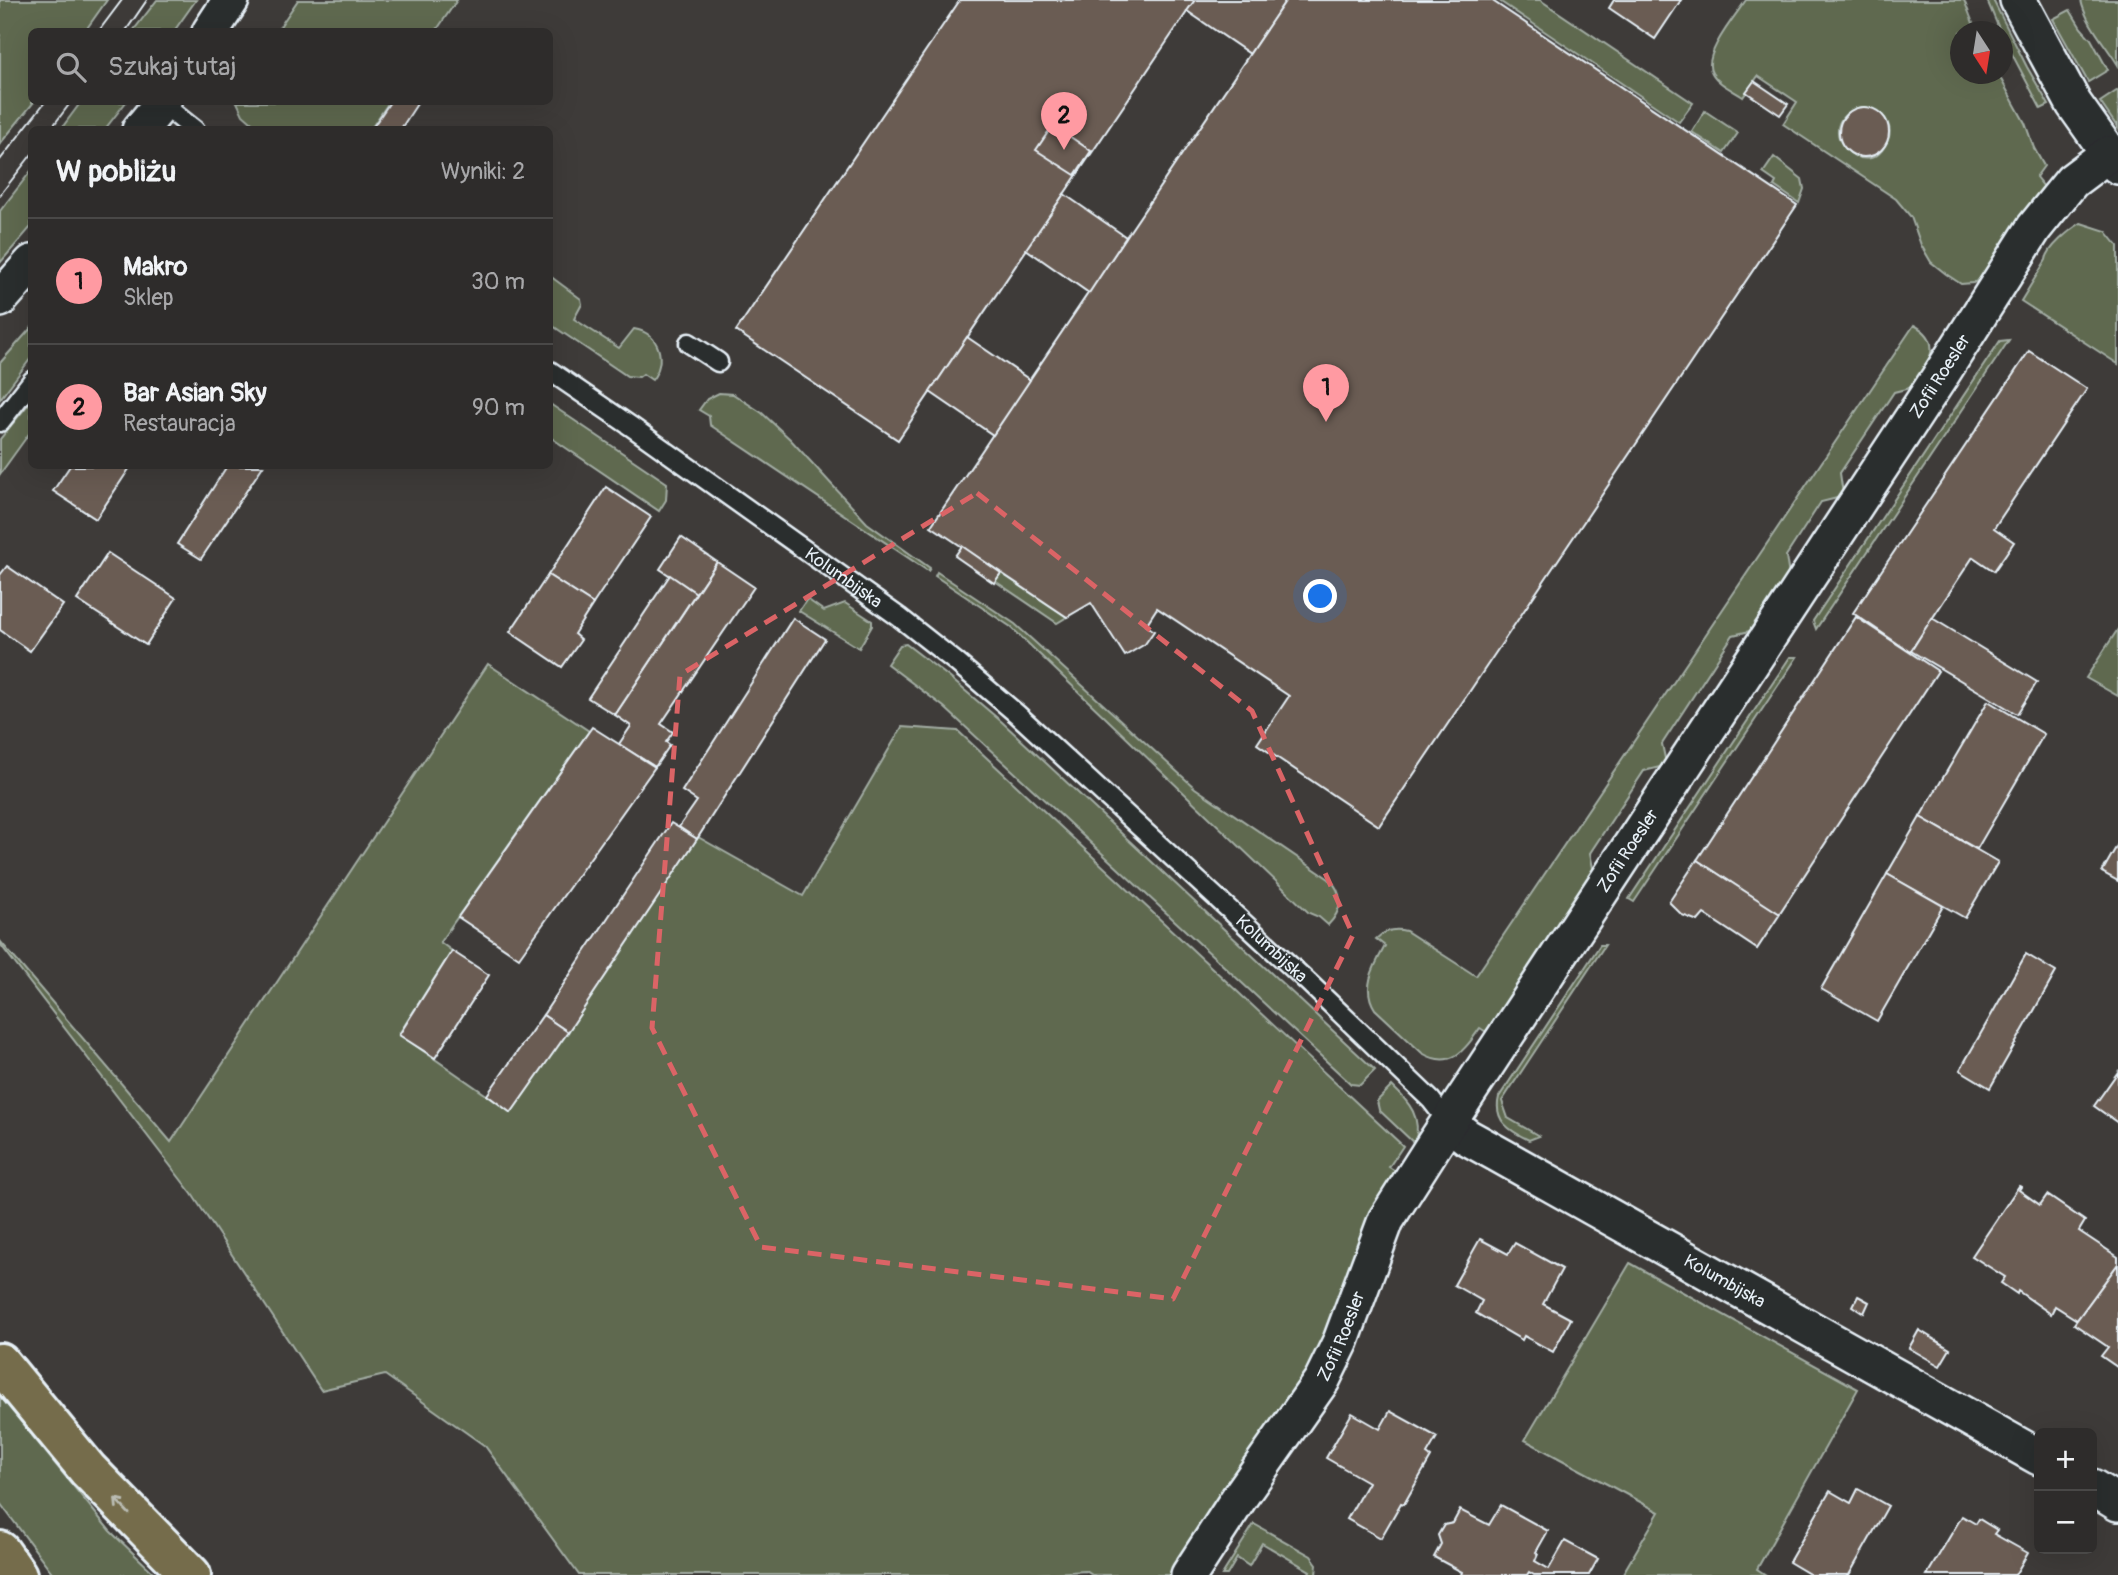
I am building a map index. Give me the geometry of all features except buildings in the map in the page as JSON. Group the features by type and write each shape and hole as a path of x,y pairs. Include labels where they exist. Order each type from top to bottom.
{"highway":[{"path":"0,1363 88,1470 191,1575"},
{"path":"0,1551 17,1575"}],"street":[{"path":"213,28 232,0"},
{"path":"2018,0 2060,81 2113,160"},
{"name":"Zofii Roesler","path":"1189,1575 1322,1380 1341,1341 1386,1220 1933,388 2034,228 2072,181 2113,160"},
{"path":"0,299 28,267"},
{"name":"Kolumbijska","path":"1450,1123 1467,1137 2034,1454"},
{"path":"2097,1491 2118,1503"}],"lane":[{"path":"155,111 187,126"},
{"path":"689,343 718,362"},
{"name":"Kolumbijska","path":"553,373 888,610 956,662 1017,714 1309,983 1431,1100 1450,1123"},
{"path":"0,422 28,386"}],"highlighted area":[{"path":"977,493 1252,711 1353,935 1173,1299 761,1247 652,1028 680,675"}],"green space":[{"path":"0,0 107,0 87,28 28,28 28,105 32,105 0,144"},
{"path":"157,0 196,0 176,28 135,28"},
{"path":"298,0 457,0 438,28 279,28"},
{"path":"1498,0 1540,0 1693,103 1679,122"},
{"path":"1746,0 1964,0 1972,21 1950,21 1950,84 2004,84 2044,166 2036,177 2044,187 2004,241 1981,279 1961,284 1931,262 1921,245 1911,217 1896,199 1783,124 1797,102 1758,76 1743,97 1715,77 1710,66 1711,57 1721,36","holes":["1861,107 1874,110 1885,118 1889,137 1876,155 1865,159 1845,148 1839,137 1839,126 1845,115"]},
{"path":"1987,0 1993,0 2004,21 1996,21"},
{"path":"2081,0 2118,0 2118,65 2091,25"},
{"path":"2070,10 2091,39 2108,70 2088,82 2053,19"},
{"path":"2013,39 2049,105 2041,109 2013,56"},
{"path":"2118,90 2118,128 2100,102"},
{"path":"79,105 124,105 107,126 63,126"},
{"path":"238,105 387,105 373,126 256,126 243,115"},
{"path":"1705,111 1738,133 1724,153 1692,132"},
{"path":"1774,157 1802,179 1804,189 1799,203 1774,186 1776,182 1763,173"},
{"path":"28,175 28,230 0,263 0,211"},
{"path":"2081,223 2106,231 2118,246 2118,364 2021,301 2050,250"},
{"path":"553,278 581,299 582,304 574,319 619,348 634,329 650,336 655,342 660,357 657,373 652,380 643,374 639,377 627,376 553,326"},
{"path":"1914,325 1929,338 1931,353 1914,387 1894,392 1840,473 1843,494 1841,497 1821,502 1786,556 1789,576 1754,630 1733,635 1662,744 1666,763 1664,766 1644,771 1590,853 1594,873 1488,1033 1480,1028 1456,1056 1449,1059 1432,1058 1422,1053 1375,1009 1371,1001 1371,977 1385,946 1376,939 1390,931 1406,931 1476,976"},
{"path":"28,331 28,362 0,399 0,363"},
{"path":"2009,340 1816,629 1813,621 2000,341"},
{"path":"719,393 733,394 762,413 790,439 867,523 930,568 928,571 710,425 709,416 699,410 707,399"},
{"path":"28,405 28,435 0,474 0,439"},
{"path":"553,406 667,483 666,500 659,511 553,439"},
{"path":"937,572 1015,624 1195,788 1329,879 1337,890 1340,902 1337,913 1328,925 1309,913 1011,627 935,576"},
{"path":"1001,573 1067,617 1057,623 995,581"},
{"path":"807,599 824,611 845,603 872,621 872,626 859,648 799,611"},
{"path":"2118,629 2118,696 2086,678"},
{"path":"906,644 1002,722 1375,1070 1360,1085 1351,1084 944,707 887,664 900,645"},
{"path":"1790,657 1797,657 1634,902 1629,899"},
{"path":"488,664 589,731 440,942 452,951 399,1034 511,1112 698,837 803,896 902,727 958,731 1403,1146 1389,1167 1397,1172 1306,1371 1171,1575 1092,1575 1086,1571 1018,1575 579,1575 485,1446 385,1375 321,1390 192,1194 0,941 171,1142"},
{"path":"1600,945 1605,945 1502,1101 1508,1118 1539,1136 1529,1140 1515,1133 1501,1119 1498,1113 1499,1097"},
{"path":"1392,1086 1404,1098 1416,1118 1415,1144 1379,1110 1377,1101"},
{"path":"1630,1263 1858,1389 1757,1569 1766,1575 1622,1575 1659,1512 1525,1440"},
{"path":"0,1396 110,1531 156,1575 54,1575 0,1503"},
{"path":"1254,1524 1311,1556 1317,1564 1316,1575 1308,1575 1310,1571 1262,1543 1249,1566 1237,1558 1227,1575 1222,1575"}],"tram line":[{"path":"101,28 122,0"},
{"path":"128,28 147,0"},
{"path":"0,160 43,105"},
{"path":"53,126 69,105"},
{"path":"0,195 28,159"}],"place":[{"name":"Bar Asian Sky","path":"1064,150"},
{"name":"Makro","path":"1326,422"}]}
